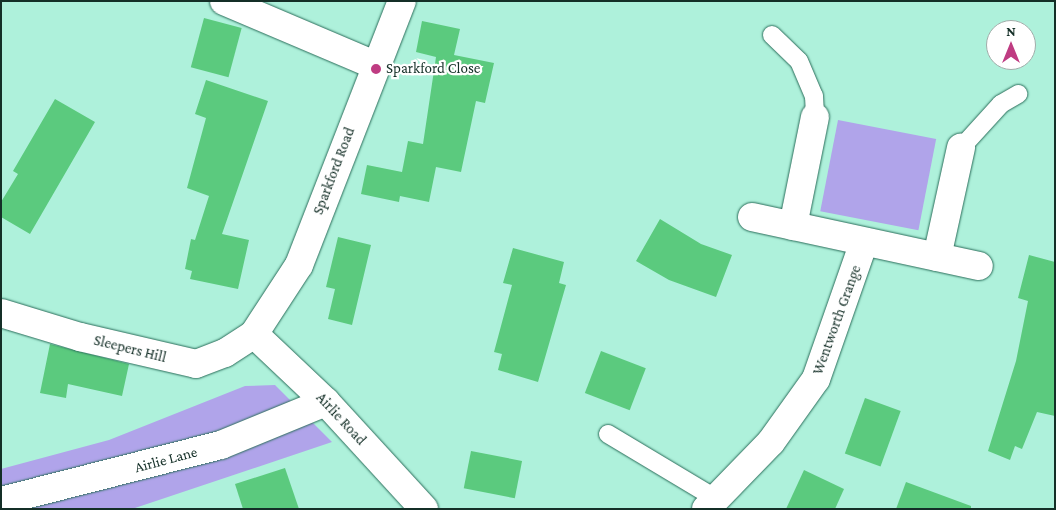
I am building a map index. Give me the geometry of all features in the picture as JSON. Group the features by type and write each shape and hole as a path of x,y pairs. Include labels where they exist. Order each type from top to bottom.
{"street":[{"path":"224,1 375,65"},
{"name":"Sparkford Road","path":"254,334 298,265 375,65 402,1"},
{"path":"793,226 815,117"},
{"path":"937,257 961,148"},
{"path":"752,217 979,266"},
{"name":"Wentworth Grange","path":"711,503 771,442 816,379 864,242"},
{"name":"Sleepers Hill","path":"1,313 80,337 196,364 225,353 254,334"},
{"name":"Airlie Road","path":"254,334 326,402 424,509"},
{"name":"Airlie Lane","path":"1,501 221,445 326,402"}],"lane":[{"path":"772,34 799,62 814,96 815,117"},
{"path":"961,148 1001,104 1018,94"},
{"path":"608,434 711,503"}],"shaded area":[{"path":"838,120 936,139 918,230 820,211"},
{"path":"275,385 332,442 132,509 1,509 1,469 109,440 245,386"}],"building":[{"path":"204,18 242,28 228,77 191,67"},
{"path":"422,21 460,29 454,55 494,63 485,103 476,101 461,172 436,167 429,202 400,196 399,202 361,194 367,165 402,172 408,141 423,144 436,57 416,52"},
{"path":"206,80 268,101 222,234 249,240 238,289 190,279 192,271 185,269 191,239 195,240 209,196 187,188 206,118 195,114"},
{"path":"55,99 95,122 30,234 1,217 1,202 18,174 13,171"},
{"path":"660,219 701,244 732,255 716,297 669,280 636,261"},
{"path":"338,237 371,245 352,325 328,319 335,289 326,287"},
{"path":"513,248 564,262 559,283 566,285 538,382 498,370 502,354 494,352 512,285 503,283"},
{"path":"1029,255 1055,262 1055,416 1037,412 1022,449 1015,446 1010,460 988,451 1016,361 1028,301 1018,298"},
{"path":"50,344 129,364 122,396 68,384 66,398 40,393"},
{"path":"601,351 646,368 630,410 585,393"},
{"path":"865,398 901,411 881,466 845,453"},
{"path":"471,451 522,461 515,498 464,488"},
{"path":"285,468 299,509 243,509 235,484"},
{"path":"804,470 844,489 835,509 786,509"},
{"path":"906,482 971,506 971,509 896,509"}],"place":[{"name":"Sparkford Close","path":"376,69"}]}
